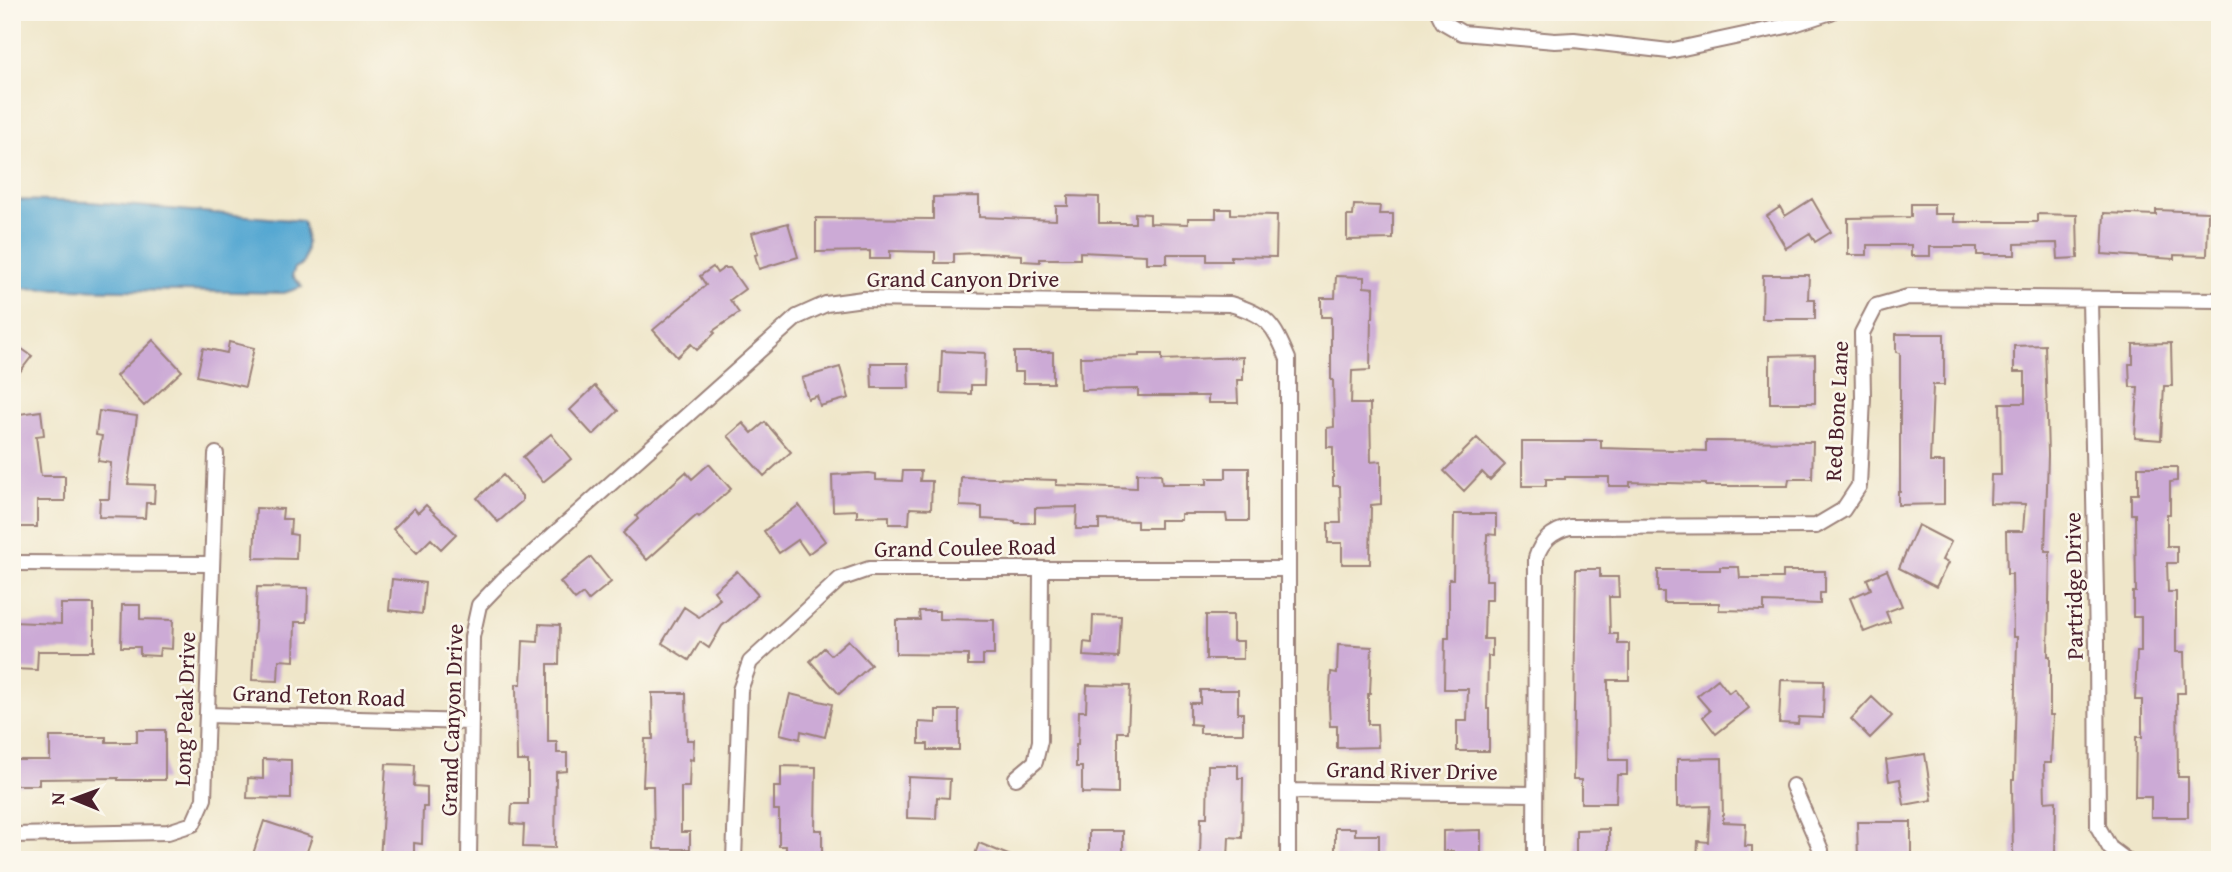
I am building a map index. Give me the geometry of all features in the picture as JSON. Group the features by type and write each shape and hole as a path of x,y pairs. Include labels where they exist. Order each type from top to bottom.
{"street":[{"path":"1438,12 1443,22 1462,33 1555,41 1574,40 1669,51 1791,25 1832,12"},
{"name":"Red Bone Lane","path":"1535,860 1536,558 1547,538 1570,527 1816,526 1843,510 1859,486 1863,397 1862,333 1876,306 1908,297 2220,300"},
{"name":"Grand Canyon Drive","path":"469,860 471,637 479,605 503,580 797,317 826,304 863,299 1230,304 1255,311 1275,330 1288,359 1288,860"},
{"name":"Partridge Drive","path":"2090,300 2098,827 2109,848 2126,860"},
{"name":"Long Peak Drive","path":"12,835 168,832 192,824 204,799 210,564 216,454"},
{"path":"12,563 210,564"},
{"name":"Grand Coulee Road","path":"734,860 740,690 750,662 840,579 869,569 1288,569"},
{"path":"1016,778 1035,762 1040,741 1041,569"},
{"name":"Grand Teton Road","path":"207,715 471,722"},
{"path":"1793,786 1821,850 1819,860"},
{"name":"Grand River Drive","path":"1288,791 1534,794"}],"water":[{"path":"12,200 91,202 302,221 306,237 305,254 303,264 295,268 292,276 302,287 284,293 12,288"}],"building":[{"path":"979,196 979,217 1056,220 1056,206 1068,206 1068,196 1099,197 1099,223 1135,223 1135,213 1150,214 1150,223 1188,224 1188,218 1216,218 1216,209 1231,209 1231,214 1277,215 1276,257 1231,256 1231,261 1207,261 1207,254 1167,254 1167,263 1146,263 1146,255 1080,252 1080,259 1040,259 1040,262 1022,261 1022,255 980,253 954,254 954,263 935,263 935,252 890,251 890,259 870,259 870,251 816,252 816,218 933,219 933,197"},
{"path":"1812,199 1831,232 1815,242 1810,233 1786,248 1767,216 1780,207 1785,216"},
{"path":"1911,204 1934,204 1934,214 1954,214 1954,222 2037,222 2037,214 2077,215 2078,258 2058,259 2057,243 2015,244 2015,255 1977,255 1977,247 1930,247 1930,256 1911,256 1911,245 1867,245 1867,255 1848,255 1848,218 1911,217"},
{"path":"1354,205 1380,206 1379,214 1393,214 1393,239 1347,240 1347,216 1353,216"},
{"path":"2156,210 2208,212 2207,256 2174,255 2174,259 2102,254 2104,213 2156,215"},
{"path":"788,223 798,257 759,269 752,233"},
{"path":"713,267 717,273 724,268 730,268 745,289 730,300 739,313 713,331 715,333 697,350 691,344 677,357 653,330 706,285 700,276"},
{"path":"1763,275 1809,275 1808,299 1815,299 1815,319 1762,319"},
{"path":"1336,276 1364,277 1364,287 1374,288 1370,370 1352,371 1351,404 1370,404 1371,462 1381,461 1381,504 1371,505 1370,564 1342,564 1342,543 1328,543 1328,523 1341,523 1340,486 1333,486 1333,447 1327,447 1327,428 1334,427 1331,317 1321,317 1321,298 1335,298"},
{"path":"1896,334 1944,334 1944,385 1933,385 1930,462 1944,462 1944,504 1898,505 1900,353 1896,352"},
{"path":"153,340 182,371 144,406 116,376"},
{"path":"12,342 32,356 12,382"},
{"path":"229,342 254,348 245,387 197,376 203,348 227,353"},
{"path":"2171,343 2172,386 2164,386 2161,440 2135,438 2138,387 2130,387 2129,364 2133,364 2133,344"},
{"path":"2045,345 2048,455 2045,551 2050,551 2048,656 2050,715 2053,715 2051,763 2044,763 2045,802 2056,801 2055,856 2040,856 2041,860 2013,860 2012,780 2017,637 2013,637 2012,574 2007,574 2006,531 2023,531 2025,504 1990,503 1991,475 2001,475 2000,403 2025,403 2025,372 2014,372 2014,346"},
{"path":"942,351 985,353 984,385 971,385 971,394 940,393"},
{"path":"1014,352 1053,352 1053,383 1023,383 1023,372 1014,372"},
{"path":"1162,354 1162,360 1243,357 1243,380 1237,380 1238,403 1208,403 1208,396 1138,396 1138,389 1081,390 1080,357"},
{"path":"1815,355 1815,403 1770,403 1770,356"},
{"path":"871,363 908,363 909,388 872,388"},
{"path":"840,367 849,398 820,406 817,396 808,399 802,378"},
{"path":"595,386 618,411 593,435 570,410"},
{"path":"41,411 44,435 36,436 41,476 65,476 65,501 37,501 37,527 12,527 12,415"},
{"path":"99,411 137,416 128,484 155,485 154,503 146,503 145,518 99,517 100,499 109,499 111,463 98,461 102,436 96,435"},
{"path":"765,422 791,452 764,476 728,436 743,423 752,433"},
{"path":"551,434 571,459 543,482 523,457"},
{"path":"1477,438 1505,465 1490,480 1482,472 1464,491 1444,471"},
{"path":"1601,440 1601,448 1706,451 1706,441 1813,442 1812,479 1789,479 1788,486 1630,482 1630,486 1609,486 1609,477 1565,477 1546,479 1546,486 1522,486 1522,442"},
{"path":"709,464 731,489 647,560 623,533 638,519 636,516 686,472 692,479"},
{"path":"2138,467 2177,467 2177,481 2170,482 2167,546 2177,546 2177,563 2167,563 2168,592 2176,592 2176,652 2184,652 2185,693 2177,693 2178,777 2188,777 2188,817 2151,817 2151,797 2135,797 2136,737 2142,737 2142,700 2135,700 2137,652 2141,652 2141,617 2133,617 2133,592 2136,592 2135,514 2131,514 2131,494 2138,494"},
{"path":"1226,468 1249,468 1249,521 1227,521 1226,514 1181,514 1181,520 1160,520 1160,528 1137,528 1137,521 1099,520 1099,529 1076,529 1077,507 1035,508 1035,523 1015,523 982,519 982,507 960,506 961,477 1056,480 1056,485 1137,488 1137,473 1161,474 1162,484 1207,484 1207,478 1226,478"},
{"path":"903,471 921,471 920,481 932,481 931,509 910,508 909,524 889,524 889,516 857,517 857,510 833,511 832,475 869,473 876,474 876,480 902,481"},
{"path":"503,475 522,496 522,501 498,522 477,498"},
{"path":"426,505 456,534 441,549 431,539 417,553 393,529 414,508 418,513"},
{"path":"799,505 825,541 808,554 798,540 779,553 764,531"},
{"path":"256,508 283,509 282,519 291,519 290,534 297,535 296,559 254,558"},
{"path":"1454,514 1496,514 1496,535 1487,534 1486,580 1492,580 1492,600 1485,600 1484,639 1492,639 1492,656 1488,656 1489,751 1457,751 1457,721 1467,721 1468,689 1444,689 1445,638 1449,638 1449,579 1453,579"},
{"path":"1918,525 1951,542 1942,560 1948,563 1936,587 1899,568"},
{"path":"591,557 611,582 588,601 583,594 575,600 560,582"},
{"path":"1720,567 1739,567 1740,578 1783,578 1783,571 1825,571 1825,593 1820,593 1820,604 1764,602 1764,611 1719,610 1719,603 1664,603 1664,592 1658,592 1658,570 1720,570"},
{"path":"1576,569 1600,569 1600,577 1618,577 1619,597 1609,597 1610,634 1618,634 1618,644 1629,644 1629,680 1608,680 1609,760 1627,760 1627,775 1617,775 1616,803 1581,803 1581,780 1573,780"},
{"path":"1887,570 1902,606 1886,612 1890,622 1864,632 1850,598 1871,589 1867,579"},
{"path":"737,571 758,595 722,626 709,648 700,642 689,660 662,643 684,607 699,617 720,599 714,591"},
{"path":"392,579 425,583 422,614 389,610"},
{"path":"257,587 308,588 307,622 295,622 294,661 279,660 278,681 252,680"},
{"path":"61,604 94,604 94,651 38,651 37,670 12,669 12,622 61,624"},
{"path":"122,605 140,605 140,619 173,620 172,649 160,648 159,656 140,655 140,647 121,647"},
{"path":"919,611 939,611 939,619 994,620 994,655 983,655 983,665 968,665 968,655 896,654 896,620 920,620"},
{"path":"1093,615 1121,616 1119,658 1083,656 1084,642 1092,643"},
{"path":"1206,615 1233,615 1233,641 1243,641 1243,659 1206,659"},
{"path":"539,624 560,625 559,664 548,664 548,742 557,742 557,753 567,753 567,771 556,772 555,848 523,847 524,825 511,824 512,804 528,804 528,761 517,761 516,684 521,684 523,641 538,642"},
{"path":"848,640 871,665 839,694 810,661 824,648 831,655"},
{"path":"1338,645 1372,647 1368,724 1377,724 1378,747 1337,748 1337,726 1330,726 1329,705 1331,672 1337,673"},
{"path":"1718,679 1729,693 1734,689 1749,708 1716,734 1703,717 1710,711 1697,696"},
{"path":"1781,680 1824,681 1823,718 1799,717 1798,724 1779,723"},
{"path":"1087,685 1130,686 1128,732 1118,732 1118,794 1082,793 1082,767 1076,767 1076,745 1079,711 1086,711"},
{"path":"1200,690 1238,690 1238,713 1243,713 1243,733 1200,733 1200,725 1190,724 1190,703 1200,703"},
{"path":"652,693 686,693 687,740 694,740 689,787 681,787 681,832 690,832 690,849 654,849 653,786 643,786 645,739 653,739"},
{"path":"790,694 832,704 825,737 801,731 800,739 780,734"},
{"path":"1872,697 1892,716 1870,738 1851,719"},
{"path":"936,710 959,710 959,750 928,750 928,744 919,744 919,722 936,723"},
{"path":"137,730 165,730 165,780 39,779 39,785 12,785 12,760 50,760 50,737 106,737 106,742 137,742"},
{"path":"1925,754 1932,800 1904,805 1900,779 1889,781 1886,760"},
{"path":"1722,758 1723,822 1746,823 1745,846 1752,846 1752,860 1697,860 1698,841 1708,842 1710,806 1677,807 1677,759"},
{"path":"263,759 291,760 291,799 247,798 248,778 263,779"},
{"path":"386,764 415,765 414,786 427,787 427,807 423,807 422,844 414,843 414,860 380,860"},
{"path":"1208,765 1238,765 1238,778 1243,778 1242,838 1229,837 1228,859 1200,858 1201,817 1207,817"},
{"path":"781,766 816,767 815,830 822,830 822,860 786,860 786,846 779,846 779,810 774,810 774,787 781,787"},
{"path":"908,777 950,779 949,798 937,797 936,819 907,818"},
{"path":"264,821 312,837 304,860 251,860"},
{"path":"1857,822 1911,822 1911,855 1902,855 1902,860 1858,860"},
{"path":"1335,828 1355,828 1355,835 1379,835 1379,856 1368,857 1368,860 1335,860"},
{"path":"1609,829 1609,858 1576,860 1576,830"},
{"path":"1481,830 1481,860 1453,860 1453,851 1443,851 1443,831"},
{"path":"1089,831 1123,831 1123,860 1089,860"},
{"path":"979,843 1018,859 1018,860 973,860"}]}
